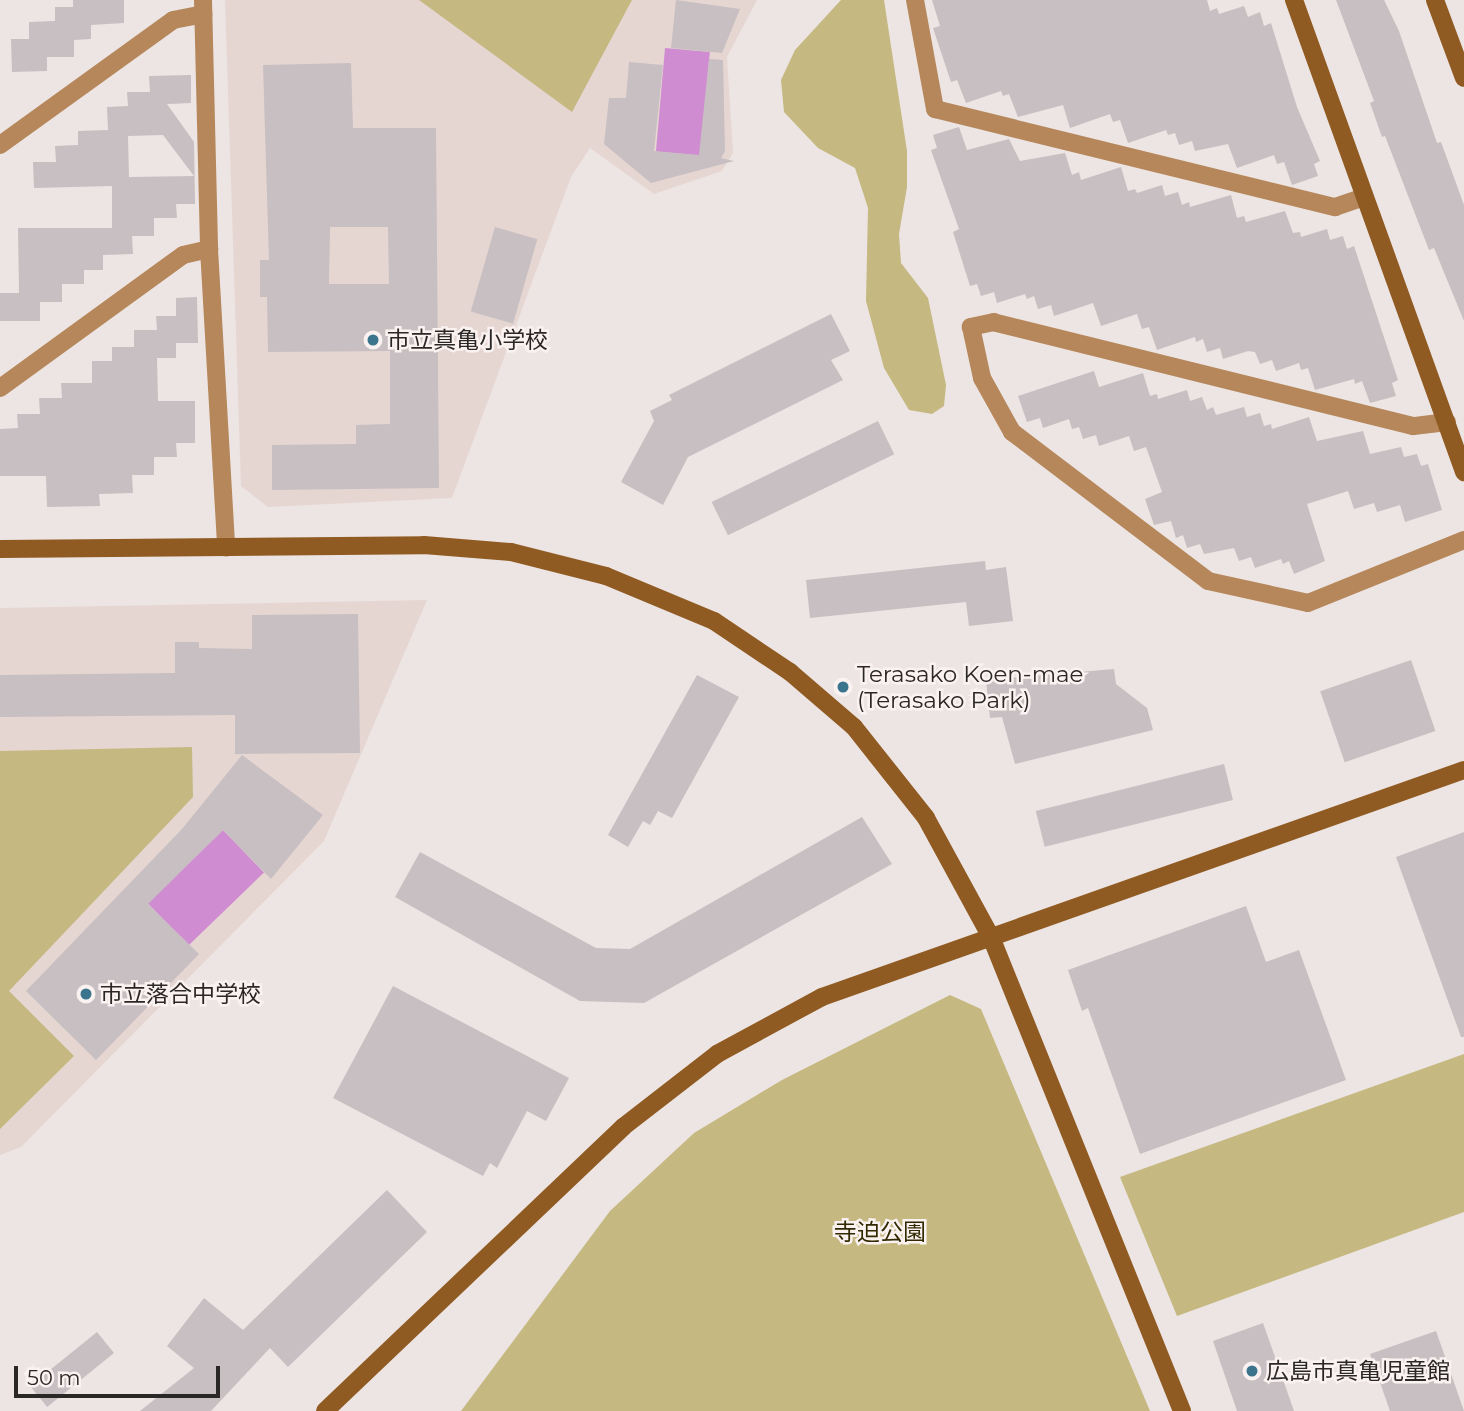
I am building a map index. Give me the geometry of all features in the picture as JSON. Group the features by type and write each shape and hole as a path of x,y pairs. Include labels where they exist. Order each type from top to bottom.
{"street":[{"path":"915,0 935,109 1335,207 1364,197"},
{"path":"1294,0 1464,472"},
{"path":"1435,0 1464,78"},
{"path":"0,145 173,20 203,7 209,248 226,548"},
{"path":"0,388 183,255 209,248"},
{"path":"1447,422 1413,426 994,322 971,327 982,378 1012,432 1208,581 1308,603 1464,540"},
{"path":"0,549 424,545 511,552 606,576 714,621 790,672 854,727 926,818 991,937 1182,1411"},
{"path":"325,1411 623,1126 717,1054 822,997 1464,770"}],"shaded area":[{"name":"市立真亀小学校","path":"225,0 757,0 727,57 733,153 722,171 654,194 590,148 571,177 452,498 268,507 241,486"},
{"path":"665,48 710,52 701,156 656,152"},
{"name":"市立落合中学校","path":"427,600 324,841 21,1147 0,1155 0,608"},
{"path":"223,830 264,872 188,945 147,903"}],"green space":[{"path":"419,0 632,0 572,112"},
{"path":"841,0 884,0 907,151 907,187 899,234 901,263 928,298 946,385 944,406 932,414 909,410 884,368 866,301 868,208 855,168 818,148 784,112 781,80 795,50"},
{"path":"192,747 193,797 9,991 74,1056 0,1129 0,751"},
{"name":"寺迫公園","path":"950,995 981,1009 1150,1411 461,1411 610,1211 694,1133 782,1080"},
{"path":"1464,1054 1464,1212 1177,1316 1120,1177"}],"building":[{"path":"73,0 124,0 124,23 91,25 91,39 74,40 74,57 47,57 47,71 12,72 11,39 29,39 29,22 55,21 55,7 73,7"},
{"path":"676,0 740,9 722,53 671,48"},
{"path":"932,0 1207,0 1210,11 1217,8 1219,14 1244,6 1248,17 1260,12 1264,26 1271,23 1297,107 1320,161 1314,164 1318,176 1292,185 1284,162 1277,164 1274,155 1237,168 1228,144 1195,151 1192,141 1179,145 1175,133 1168,135 1166,130 1128,143 1120,120 1113,122 1110,114 1070,128 1063,105 1018,117 1009,94 1003,96 1001,91 966,103 957,80 951,82 933,28 940,26"},
{"path":"1336,0 1384,0 1399,31 1437,143 1441,142 1464,205 1464,321 1434,248 1429,250 1385,136 1382,137 1370,103 1374,101"},
{"path":"709,59 723,60 725,151 721,158 734,161 651,183 604,144 609,98 626,98 629,62 663,65 654,151 699,155"},
{"path":"351,63 353,128 436,128 439,488 272,490 272,445 356,444 356,425 390,424 390,351 268,352 267,297 260,297 260,260 269,260 263,65","holes":["330,227 388,227 389,284 329,284"]},
{"path":"191,75 191,103 167,104 194,142 195,204 176,204 177,218 154,218 154,236 132,236 133,254 103,255 103,270 84,270 84,284 62,284 62,302 40,302 40,321 0,321 0,293 19,293 18,228 112,228 112,186 34,188 33,162 56,162 55,146 78,145 78,131 108,130 107,107 128,106 127,92 150,92 149,76","holes":["163,135 194,176 129,177 128,136"]},
{"path":"959,127 967,150 1009,139 1020,161 1065,153 1072,175 1079,172 1081,180 1121,167 1128,191 1135,189 1137,193 1162,185 1165,196 1178,192 1182,205 1189,202 1190,207 1231,195 1237,218 1244,216 1246,222 1285,211 1293,233 1300,232 1301,237 1327,229 1330,240 1343,236 1347,249 1354,246 1398,380 1392,383 1396,396 1370,403 1362,381 1355,384 1354,379 1315,390 1308,368 1301,370 1299,363 1276,371 1272,360 1260,364 1255,352 1248,351 1223,359 1220,348 1207,352 1203,339 1196,342 1195,337 1157,350 1149,327 1142,329 1137,314 1101,326 1093,303 1054,316 1051,305 1038,309 1034,296 1027,299 1025,294 997,303 994,292 981,296 977,284 970,286 953,232 959,229 931,150 937,148 933,135"},
{"path":"495,227 537,239 513,324 471,312"},
{"path":"197,297 198,343 176,343 176,358 157,358 158,401 195,401 195,443 176,443 177,457 154,457 154,475 132,475 133,493 99,494 100,506 47,507 46,476 0,476 0,429 18,428 17,414 40,414 39,398 62,398 61,383 92,383 92,361 112,361 112,347 134,347 134,330 157,330 156,316 176,316 176,298"},
{"path":"831,314 850,351 831,360 843,380 688,457 663,505 621,482 654,421 650,411 672,400 669,395"},
{"path":"1094,371 1099,387 1143,373 1150,396 1157,394 1158,399 1187,390 1190,401 1202,397 1207,410 1213,407 1216,415 1244,407 1247,417 1260,413 1264,426 1271,424 1272,429 1309,417 1317,441 1363,431 1370,454 1401,447 1404,457 1417,454 1421,466 1428,464 1442,510 1405,522 1400,505 1377,512 1374,503 1354,509 1348,491 1307,504 1325,561 1294,574 1289,561 1283,564 1281,559 1255,568 1251,557 1239,561 1234,548 1204,554 1200,544 1187,548 1183,535 1176,538 1171,521 1154,525 1145,499 1162,492 1146,447 1134,451 1129,436 1099,446 1096,435 1083,439 1079,427 1072,429 1069,419 1043,428 1040,418 1027,422 1018,396"},
{"path":"878,421 894,454 728,535 712,502"},
{"path":"985,561 986,570 1006,567 1013,621 969,626 966,602 810,618 806,580"},
{"path":"358,614 360,753 235,754 235,715 0,717 0,675 175,673 175,642 199,642 199,648 252,649 252,615"},
{"path":"1411,660 1435,731 1345,762 1320,691"},
{"path":"1114,669 1116,684 1147,708 1153,730 1015,764 1002,717 990,718 986,680"},
{"path":"697,675 739,697 672,818 658,811 650,825 643,821 628,847 608,835"},
{"path":"242,755 323,815 271,879 223,830 148,904 199,954 96,1060 26,991 182,829"},
{"path":"1224,764 1233,800 1045,847 1036,811"},
{"path":"862,817 892,864 644,1003 580,1001 395,897 420,852 596,948 630,949"},
{"path":"1464,832 1464,1037 1461,1037 1396,857"},
{"path":"1246,906 1266,962 1299,950 1346,1080 1140,1154 1088,1008 1082,1011 1068,970"},
{"path":"393,986 569,1078 546,1121 527,1111 497,1168 490,1163 483,1176 333,1098"},
{"path":"387,1190 427,1232 288,1367 270,1348 211,1411 140,1411 194,1368 167,1346 204,1298 243,1330"},
{"name":"広島市真亀児童館","path":"1263,1323 1294,1411 1237,1411 1213,1341"},
{"path":"1436,1331 1464,1411 1390,1411 1370,1354"},
{"path":"97,1332 114,1353 47,1407 30,1386"}],"place":[{"name":"市立真亀小学校","path":"373,340"},
{"name":"Terasako Koen-mae (Terasako Park)","path":"843,687"},
{"name":"市立落合中学校","path":"86,994"},
{"name":"広島市真亀児童館","path":"1252,1371"}]}
